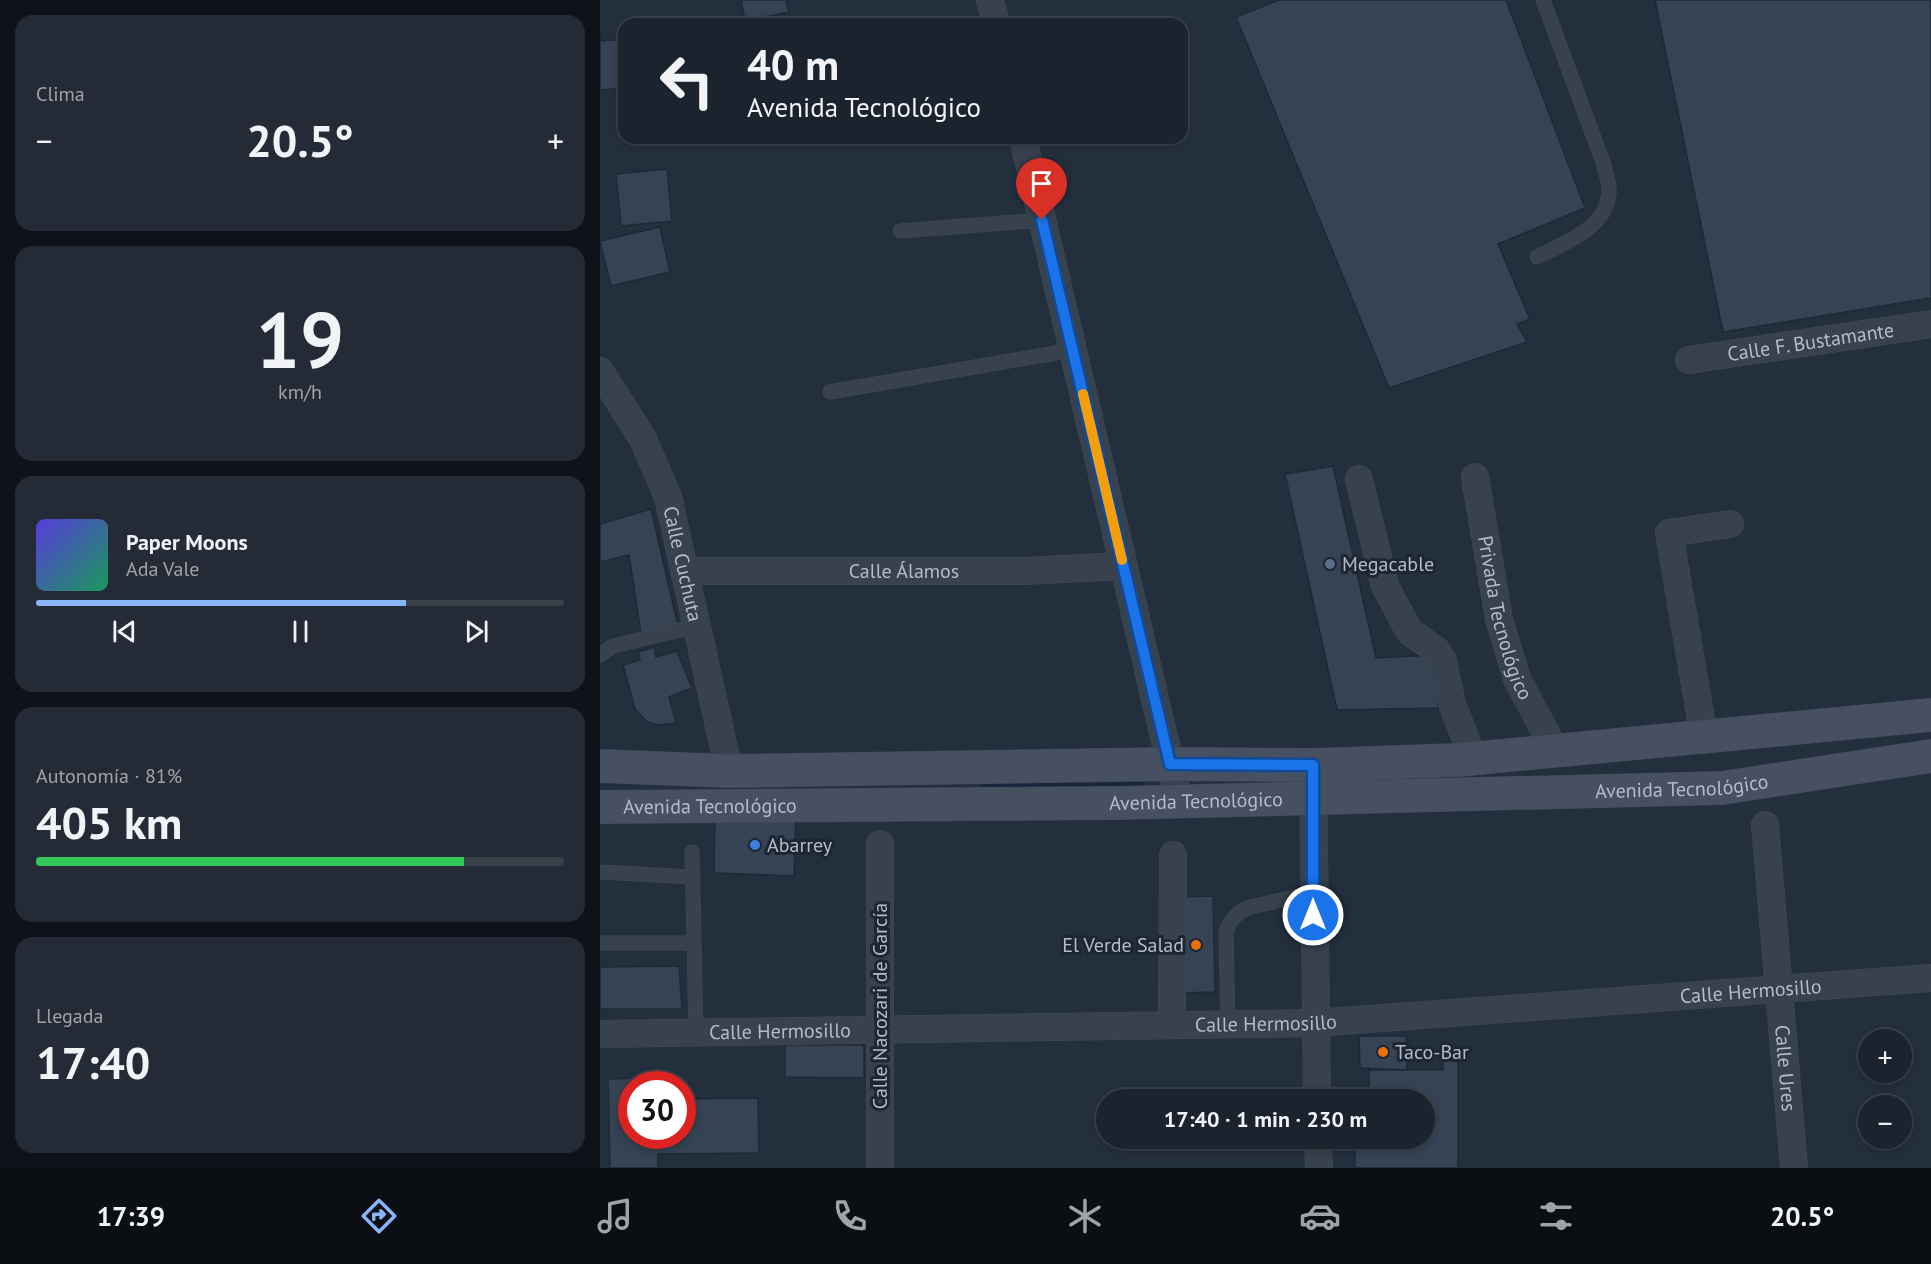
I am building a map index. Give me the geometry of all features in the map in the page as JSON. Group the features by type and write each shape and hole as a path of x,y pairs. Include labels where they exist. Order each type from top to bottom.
{"main road":[{"name":"Avenida Tecnológico","path":"600,766 729,771 1170,764 1313,765 1556,752 1931,715"},
{"name":"Avenida Tecnológico","path":"600,807 1313,800 1722,788 1931,756"}],"street":[{"path":"990,0 994,18"},
{"path":"1024,144 1179,801"},
{"name":"Calle F. Bustamante","path":"1689,360 1931,324"},
{"name":"Calle Cuchuta","path":"600,371 643,439 668,497 729,771"},
{"name":"Privada Tecnológico","path":"1475,477 1499,619 1517,679 1556,752"},
{"path":"1359,479 1385,586 1409,631 1437,651 1443,661 1452,704 1473,758"},
{"path":"1704,737 1669,533 1730,524"},
{"name":"Calle Álamos","path":"684,571 1023,571 1124,566"},
{"path":"1313,765 1314,1023 1317,1089"},
{"name":"Calle Ures","path":"1765,825 1794,1168"},
{"name":"Calle Nacozari de García","path":"880,844 880,1168"},
{"path":"1172,1025 1173,855"},
{"name":"Calle Hermosillo","path":"600,1034 1314,1023 1931,978"},
{"path":"1318,1149 1319,1168"}],"lane":[{"path":"1537,257 1593,226 1605,211 1610,192 1604,165 1543,0"},
{"path":"900,231 1042,220"},
{"path":"830,392 1073,350"},
{"path":"600,655 613,646 697,626"},
{"path":"692,852 696,1032"},
{"path":"600,872 693,877"},
{"path":"1228,1024 1226,931 1230,921 1241,910 1313,893"},
{"path":"600,943 694,943"}],"building":[{"path":"741,0 786,0 789,12 760,18 744,18"},
{"path":"1279,0 1506,0 1585,208 1498,244 1530,319 1517,324 1527,342 1389,388 1236,17"},
{"path":"1655,0 1931,0 1931,298 1723,332"},
{"path":"600,30 602,41 618,40 618,88 600,90"},
{"path":"667,169 672,221 621,226 616,174"},
{"path":"660,227 670,272 611,286 600,241"},
{"name":"Megacable","path":"1333,466 1376,658 1434,655 1438,708 1337,710 1285,474"},
{"path":"651,509 678,626 641,633 629,555 600,562 600,524"},
{"path":"654,647 656,657 677,651 692,688 669,697 676,723 659,725 647,722 635,709 623,665 640,660 638,652"},
{"name":"Abarrey","path":"715,814 796,816 794,876 714,873"},
{"name":"El Verde Salad","path":"1213,896 1215,992 1180,993 1178,897"},
{"path":"679,966 682,1009 600,1009 600,967"},
{"name":"Taco-Bar","path":"1359,1036 1406,1036 1407,1070 1360,1068"},
{"path":"785,1045 864,1045 864,1078 785,1077"},
{"path":"1443,1061 1458,1061 1458,1168 1355,1168 1355,1149 1435,1149 1435,1089 1369,1089 1369,1070 1443,1070"},
{"path":"608,1079 618,1079 618,1149 696,1149 696,1099 758,1098 759,1153 658,1154 658,1168 610,1168"}],"waterway":[{"path":"985,788 1141,786"}],"slow traffic":[{"path":"1083,394 1122,560"}],"place":[{"name":"Megacable","path":"1330,564"},
{"name":"Abarrey","path":"755,845"},
{"name":"El Verde Salad","path":"1196,945"},
{"name":"Taco-Bar","path":"1383,1052"}],"route":[{"path":"1042,220 1170,764 1313,765 1313,915"}]}
